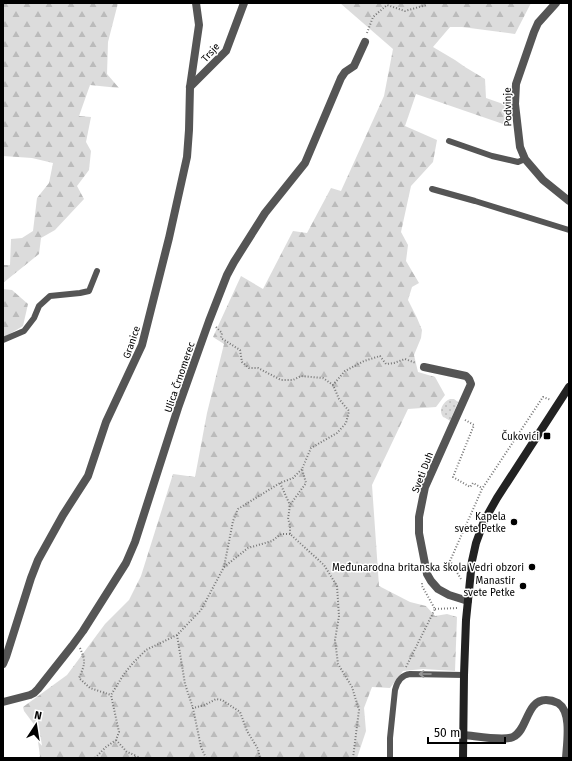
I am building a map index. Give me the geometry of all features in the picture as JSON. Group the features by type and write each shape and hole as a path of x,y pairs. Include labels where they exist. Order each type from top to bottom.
{"main road":[{"path":"463,758 464,674 468,601 473,554 477,538 484,521 497,498 569,387"}],"street":[{"name":"Granice","path":"3,664 38,560 63,515 88,476 106,422 142,345 169,238 187,157 190,87 199,25 196,3"},
{"name":"Trsje","path":"190,87 226,51 244,3"},
{"name":"Podvinje","path":"556,3 542,18 534,32 516,84 515,104 520,147 525,159 543,180 569,201"},
{"name":"Ulica Črnomerec","path":"3,702 30,695 38,689 79,636 126,563 135,542 178,408 209,320 227,275 265,213 305,163 341,78 345,72 354,66 364,42"},
{"name":"Sveti Duh","path":"424,367 466,376 471,384 425,487 419,517 419,533 427,574 431,581 438,589 449,595 468,601"},
{"path":"464,735 510,738 515,736 521,729 534,705 543,700 554,701 564,708 568,720 566,758"}],"lane":[{"path":"449,141 492,156 518,162 525,159"},
{"path":"432,189 569,230"},
{"path":"3,340 24,331 34,318 39,306 50,296 89,291 97,271"},
{"path":"390,758 390,738 395,690 396,684 402,677 406,674 464,674"}],"path":[{"path":"364,42 373,18 386,5 405,11 426,5 427,3"},
{"path":"95,758 116,740 119,732 111,695 124,674 146,650 176,635 201,610 224,567 233,521 238,509 280,483 293,478 302,469 311,448 337,434 346,423 350,411 339,399 333,385 323,378 301,376 293,380 281,380 258,368 249,368 242,362 240,350 221,338 222,333 209,320"},
{"path":"333,385 345,371 380,356 386,364 404,359 413,361 424,367"},
{"path":"463,584 450,560 482,489 543,397 552,400"},
{"path":"456,416 474,425 453,477 470,487 472,483 482,489"},
{"path":"290,534 288,519 290,505 306,483 302,469"},
{"path":"280,483 290,505"},
{"path":"224,567 248,548 272,541 281,534 290,534 324,565 337,586 339,616 335,640 338,664 352,686 359,710 353,758"},
{"path":"424,579 422,581 422,586 435,609"},
{"path":"435,609 458,608 458,606"},
{"path":"402,677 435,609"},
{"path":"176,635 185,684 193,708 201,747 206,758"},
{"path":"80,648 84,658 84,667 78,678 90,688 111,695"},
{"path":"193,708 206,705 216,699 222,700 240,712 247,731 258,749 260,758"},
{"path":"116,740 127,752 138,757"},
{"path":"132,758 138,757"}],"green space":[{"path":"3,3 118,3 108,42 107,74 119,88 90,85 79,116 91,117 86,142 91,151 89,170 77,186 84,199 55,230 41,238 39,254 3,283 3,265 10,265 11,239 22,238 33,231 37,198 49,183 53,163 32,158 3,156"},
{"path":"340,3 531,3 515,34 462,27 450,27 433,47 485,79 486,98 506,105 504,113 506,125 416,94 405,126 437,140 433,162 411,186 401,232 408,245 406,261 419,283 412,287 408,300 422,330 421,338 414,355 418,372 435,377 445,395 436,407 408,409 372,485 379,586 410,602 426,606 435,616 447,614 457,617 455,671 423,669 403,671 390,688 372,687 364,708 366,731 357,758 39,758 36,727 24,711 23,707 67,675 105,624 129,600 141,576 173,474 195,477 207,413 224,344 213,337 241,276 263,289 293,231 307,233 331,188 341,191 384,96 393,49"},
{"path":"3,289 12,290 28,304 23,326 3,338"},
{"path":"450,399 454,399 458,402 450,421 443,417 441,409 443,404"}],"place":[{"name":"Čukovići","path":"547,436"},
{"name":"Kapela svete Petke","path":"514,522"},
{"name":"Međunarodna britanska škola Vedri obzori","path":"532,567"},
{"name":"Manastir svete Petke","path":"523,586"}]}
